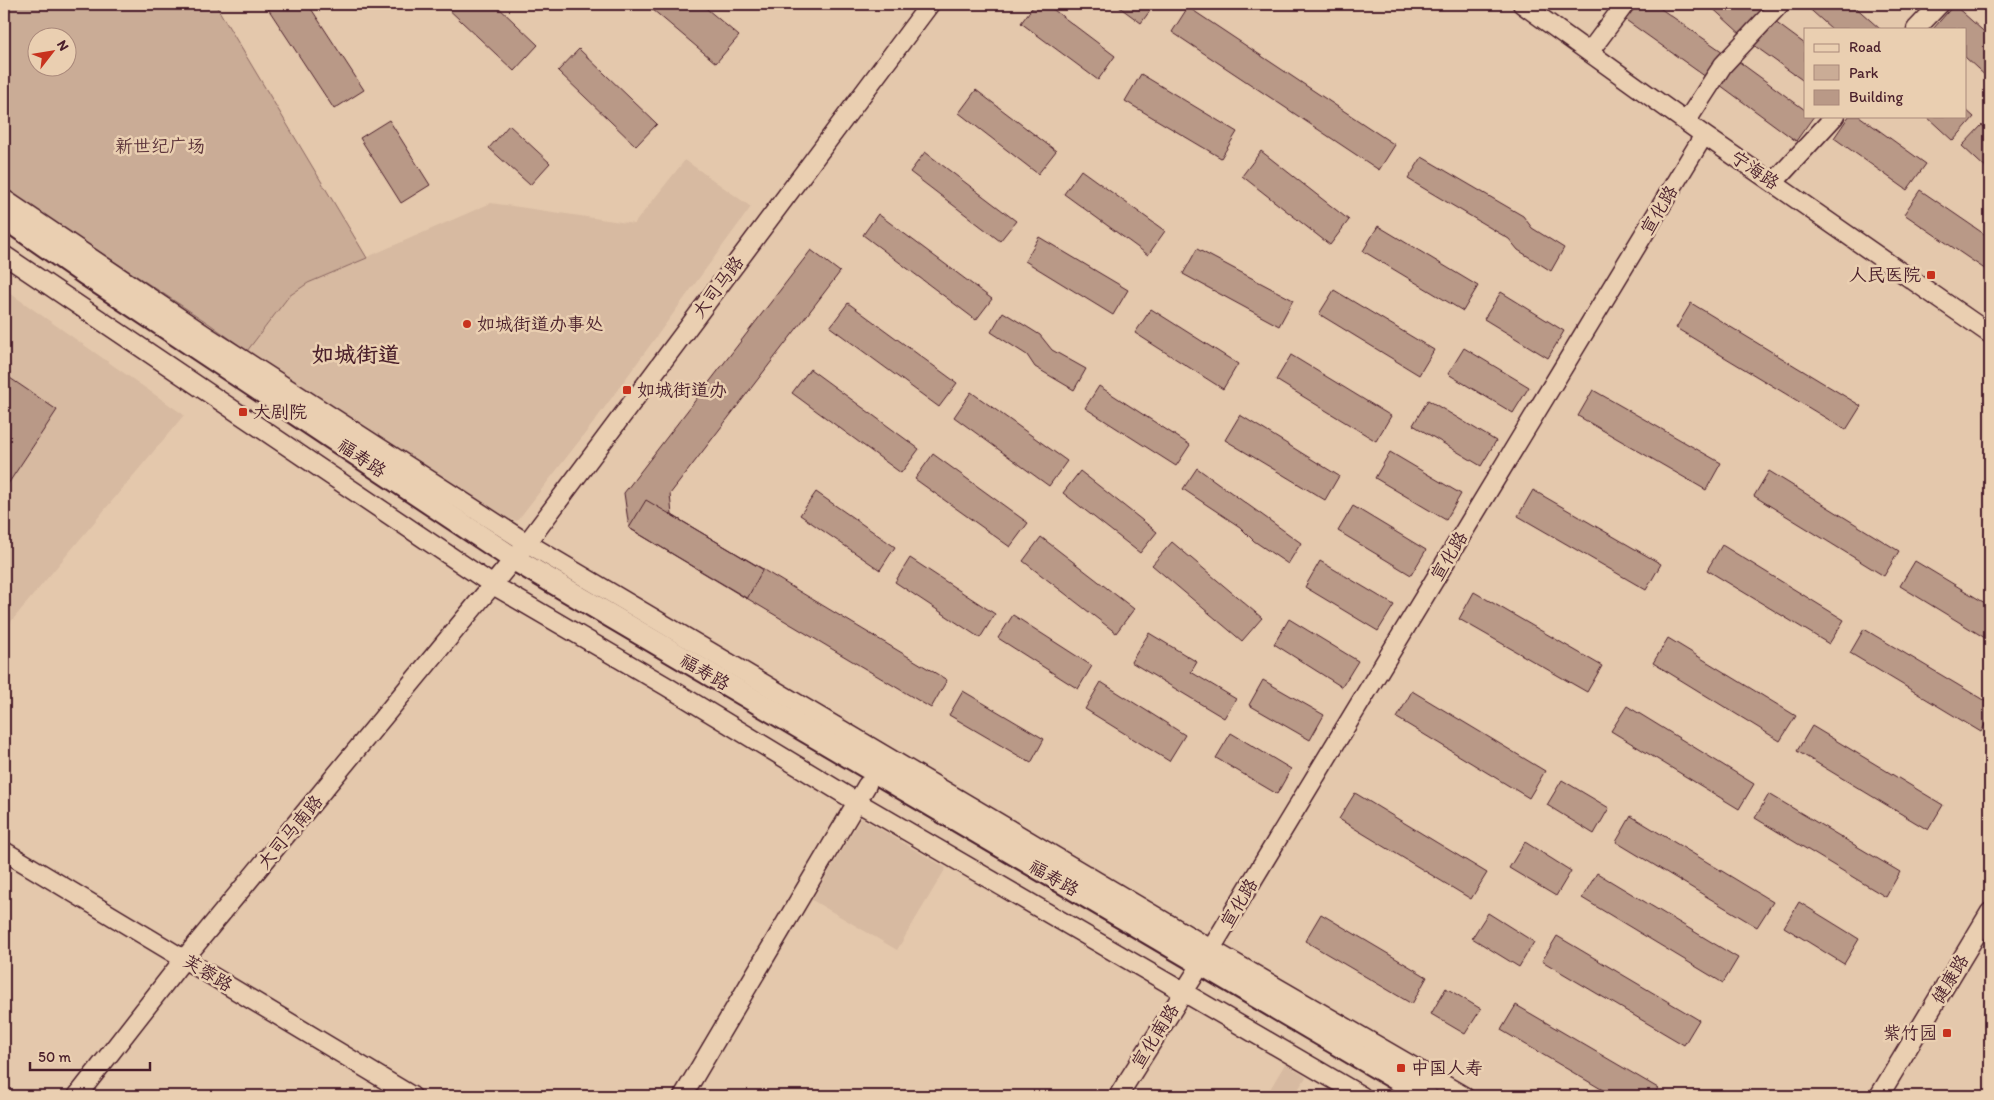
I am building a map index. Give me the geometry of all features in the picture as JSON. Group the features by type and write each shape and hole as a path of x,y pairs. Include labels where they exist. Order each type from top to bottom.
{"main road":[{"name":"福寿路","path":"4,217 510,564 1197,971 1397,1096"},
{"name":"福寿路","path":"4,235 862,793 1197,971 1426,1096"}],"street":[{"name":"大司马路","path":"510,564 930,4"},
{"name":"宁海路","path":"1522,4 1704,135 1990,334"},
{"path":"1590,52 1624,4"},
{"path":"1686,122 1723,65 1780,4"},
{"path":"1917,28 1940,4"},
{"path":"1774,182 1833,118"},
{"name":"宣化路","path":"1197,971 1704,135"},
{"path":"4,200 205,335 510,564"},
{"path":"4,255 510,564"},
{"name":"大司马南路","path":"77,1096 184,959 510,564"},
{"path":"683,1096 862,793"},
{"name":"芙蓉路","path":"4,851 412,1096"},
{"name":"健康路","path":"1879,1096 1990,912"},
{"path":"1197,971 1362,1096"},
{"path":"1197,971 1464,1096"},
{"name":"宣化南路","path":"1118,1096 1197,971"}],"shaded area":[{"name":"如城街道办事处","path":"685,160 751,207 594,422 517,521 492,514 247,351 289,296 308,283 491,203 634,224"},
{"path":"4,289 184,415 4,630"},
{"path":"861,818 946,868 897,950 812,900"},
{"path":"1285,1064 1306,1077 1294,1096 1266,1096"}],"green space":[{"name":"新世纪广场","path":"4,4 215,4 367,258 308,283 289,296 247,351 211,325 4,189"}],"building":[{"path":"265,4 308,4 364,90 334,109"},
{"path":"443,4 495,4 538,45 514,71"},
{"path":"646,4 701,4 739,36 716,63"},
{"path":"1035,4 1046,4 1115,56 1098,80 1021,23"},
{"path":"1115,4 1155,4 1141,23"},
{"path":"1633,4 1654,4 1723,52 1706,77 1623,18"},
{"path":"1708,4 1755,4 1765,12 1743,36"},
{"path":"1804,4 1852,4 1879,28 1831,28"},
{"path":"1954,5 1990,37 1990,80 1966,58 1966,28 1934,28"},
{"path":"1188,7 1395,145 1379,170 1172,32"},
{"path":"1771,19 1804,43 1804,81 1752,44"},
{"path":"579,49 657,124 636,146 558,71"},
{"path":"1738,61 1804,109 1804,118 1813,118 1796,141 1720,85"},
{"path":"1141,74 1237,132 1221,158 1125,101"},
{"path":"976,90 1056,151 1038,174 959,113"},
{"path":"1966,110 1974,117 1953,141 1928,118 1966,118"},
{"path":"1848,118 1862,118 1926,164 1907,190 1834,138"},
{"path":"389,120 430,185 401,203 360,138"},
{"path":"509,125 550,163 530,185 489,148"},
{"path":"1982,125 1990,133 1990,172 1962,146"},
{"path":"1261,151 1349,220 1330,245 1242,176"},
{"path":"925,152 1016,221 1000,241 910,172"},
{"path":"1422,157 1523,216 1532,228 1564,248 1551,271 1518,250 1509,239 1408,179"},
{"path":"1081,170 1165,231 1148,255 1064,194"},
{"path":"1920,190 1990,238 1989,272 1904,214"},
{"path":"878,214 992,299 976,320 863,235"},
{"path":"1378,226 1478,286 1463,311 1363,251"},
{"path":"1039,237 1128,290 1113,315 1025,261"},
{"path":"1197,249 1293,300 1279,326 1183,274"},
{"path":"811,250 840,272 670,494 672,515 947,680 931,708 629,528 624,493"},
{"path":"1334,290 1434,350 1419,375 1319,314"},
{"path":"1501,292 1564,331 1548,358 1484,319"},
{"path":"848,303 957,383 939,407 830,327"},
{"path":"1691,303 1861,406 1846,430 1676,328"},
{"path":"1151,309 1238,364 1223,389 1135,333"},
{"path":"1003,312 1040,335 1052,350 1086,369 1074,390 1035,367 1027,355 991,332"},
{"path":"1464,348 1529,387 1513,413 1448,374"},
{"path":"1291,355 1391,416 1376,441 1276,380"},
{"path":"810,369 919,449 901,473 792,393"},
{"path":"4,374 57,410 4,490"},
{"path":"1099,386 1190,445 1176,466 1085,408"},
{"path":"1593,390 1721,463 1706,490 1578,416"},
{"path":"971,392 1067,461 1049,486 954,417"},
{"path":"1428,400 1496,441 1481,466 1413,425"},
{"path":"1240,415 1339,476 1325,500 1225,440"},
{"path":"1390,452 1461,494 1446,520 1375,478"},
{"path":"933,454 1028,523 1010,547 915,479"},
{"path":"1197,468 1301,543 1288,564 1254,541 1240,527 1183,489"},
{"path":"1080,471 1157,532 1140,553 1063,493"},
{"path":"1769,471 1899,551 1884,576 1754,496"},
{"path":"1533,490 1661,564 1646,590 1518,516"},
{"path":"816,492 895,547 880,570 800,515"},
{"path":"646,500 763,569 747,599 629,528"},
{"path":"1353,506 1426,550 1411,575 1338,531"},
{"path":"1041,537 1134,609 1116,633 1023,561"},
{"path":"1172,542 1262,618 1242,641 1152,565"},
{"path":"1722,545 1844,620 1829,644 1707,570"},
{"path":"910,558 995,614 980,638 895,582"},
{"path":"1320,561 1394,605 1378,631 1305,587"},
{"path":"1915,561 1990,606 1990,641 1900,586"},
{"path":"1474,592 1602,666 1587,692 1459,619"},
{"path":"1013,615 1092,666 1078,689 998,638"},
{"path":"1289,619 1358,661 1342,687 1274,644"},
{"path":"1864,629 1990,704 1990,716 1981,732 1850,653"},
{"path":"1149,633 1197,662 1191,672 1236,699 1224,718 1131,662"},
{"path":"1668,638 1796,716 1780,741 1653,663"},
{"path":"1263,680 1324,715 1310,740 1249,705"},
{"path":"1101,682 1185,735 1169,761 1085,709"},
{"path":"963,691 1044,739 1031,763 949,715"},
{"path":"1412,691 1545,771 1529,798 1397,718"},
{"path":"1627,706 1754,784 1739,809 1611,731"},
{"path":"1812,726 1943,805 1928,830 1797,751"},
{"path":"1231,733 1291,769 1277,794 1216,758"},
{"path":"1562,780 1609,808 1594,834 1547,805"},
{"path":"1355,793 1487,873 1471,899 1339,819"},
{"path":"1769,794 1900,872 1886,897 1755,818"},
{"path":"1631,816 1773,902 1757,927 1616,842"},
{"path":"1525,842 1571,871 1556,896 1509,868"},
{"path":"1597,873 1738,958 1723,983 1582,898"},
{"path":"1799,902 1859,939 1844,964 1784,927"},
{"path":"1488,913 1534,942 1519,967 1472,938"},
{"path":"1321,914 1427,977 1412,1004 1305,941"},
{"path":"1557,936 1699,1020 1684,1045 1542,961"},
{"path":"1446,988 1481,1009 1465,1034 1431,1014"},
{"path":"1516,1005 1658,1088 1653,1096 1613,1096 1501,1030"}],"place":[{"name":"人民医院","path":"1931,275"},
{"name":"如城街道办事处","path":"467,324"},
{"name":"如城街道办","path":"627,390"},
{"name":"大剧院","path":"243,412"},
{"name":"紫竹园","path":"1947,1033"},
{"name":"中国人寿","path":"1401,1068"}],"district":[{"name":"如城街道","path":"356,354"}]}
